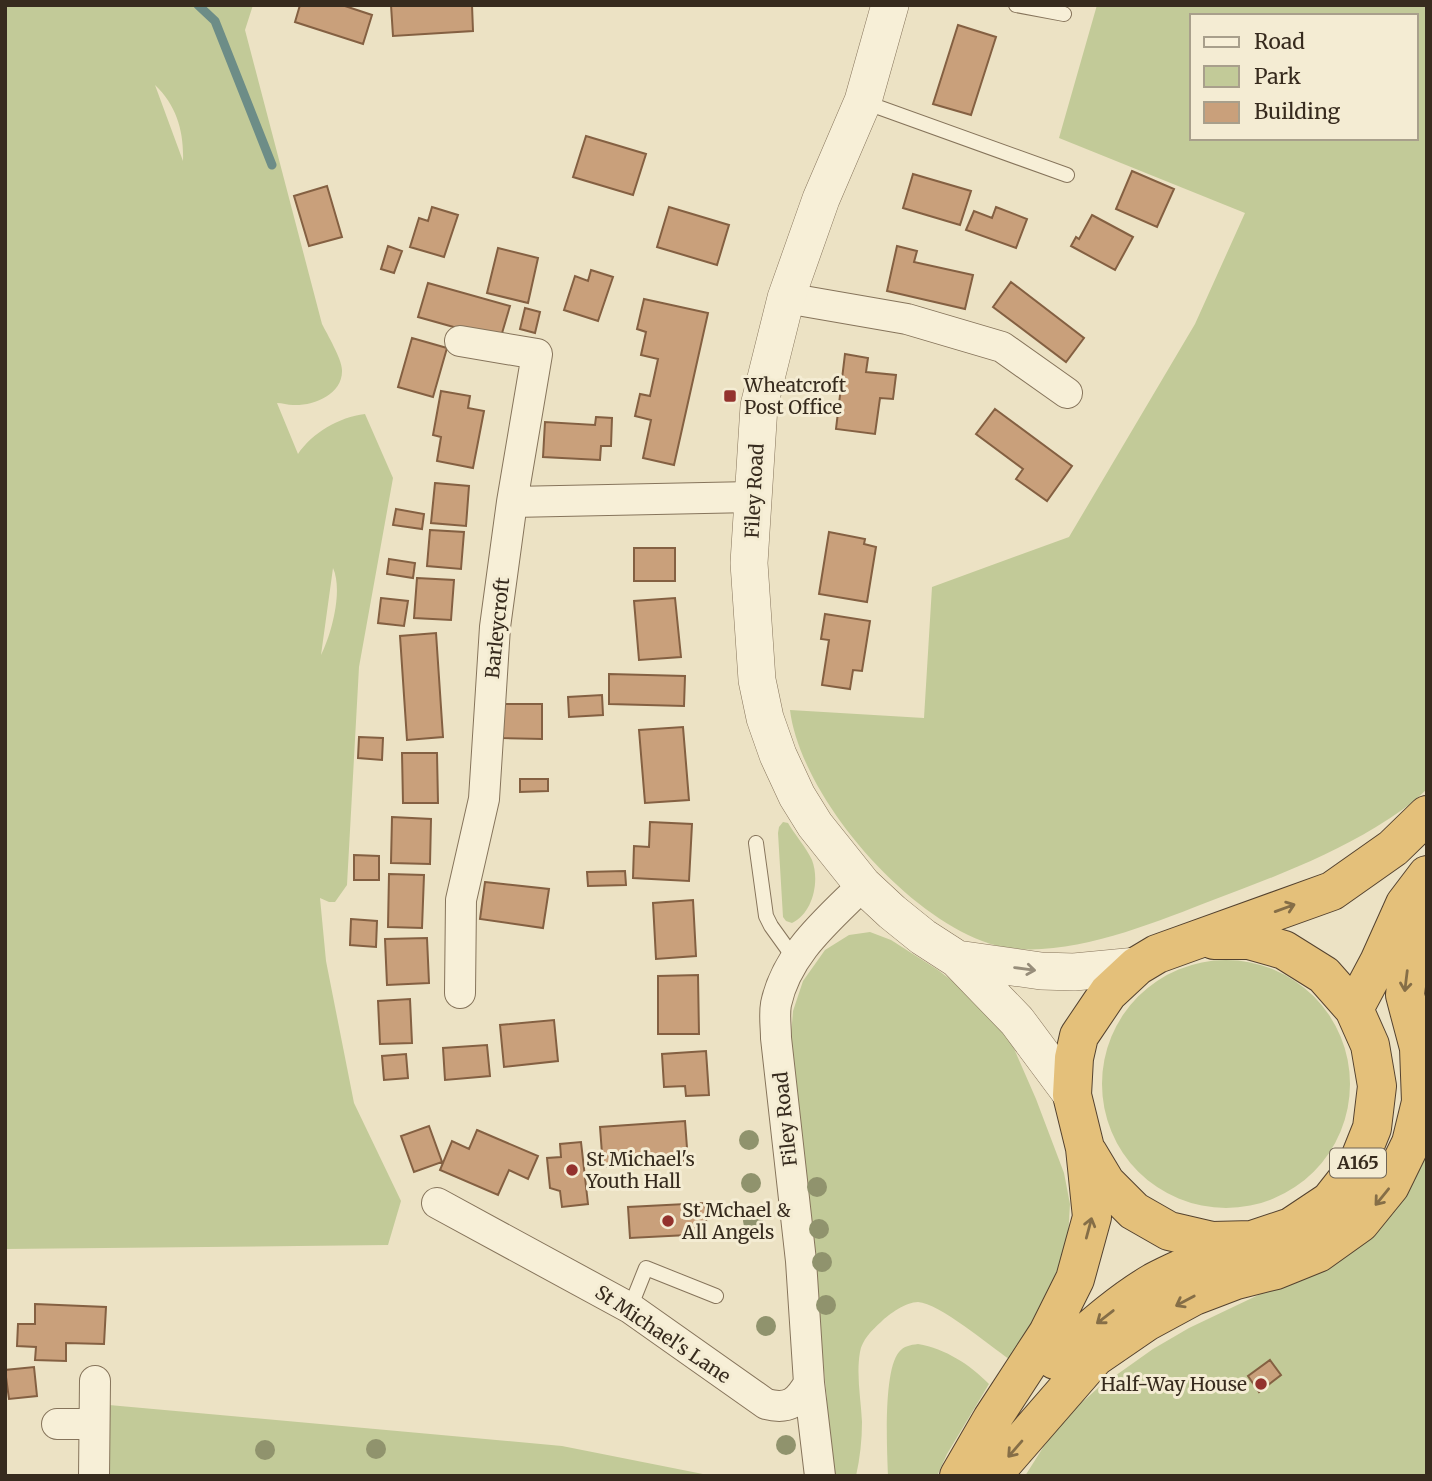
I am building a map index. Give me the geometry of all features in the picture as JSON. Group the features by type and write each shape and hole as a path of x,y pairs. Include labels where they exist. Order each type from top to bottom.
{"highway":[{"name":"Filey Road","path":"959,1476 992,1419 1048,1333 1075,1279 1092,1217 1085,1148 1072,1095 1074,1058 1079,1036 1108,993 1137,966 1157,954 1332,891 1393,848 1427,816"},
{"path":"1354,1009 1405,904 1427,875"},
{"path":"995,1476 1002,1464 1095,1357 1146,1322 1194,1296 1236,1280 1276,1270 1318,1253 1360,1223 1390,1186 1411,1143 1421,1102 1419,1048 1405,995 1410,950 1427,916"},
{"name":"Filey Road","path":"992,1419 1105,1315 1153,1283 1190,1264 1291,1227 1330,1201 1356,1168 1373,1128 1377,1086 1370,1045 1354,1009 1324,975 1284,950 1249,940 1198,941"},
{"name":"Filey Road","path":"1085,1148 1106,1183 1134,1211 1169,1231 1212,1241 1252,1240"}],"street":[{"name":"Filey Road","path":"890,5 863,101 821,199 786,298 759,406 749,564 757,680 765,718 778,755 797,796 815,825 863,885 913,929 957,959 1017,1020 1072,1095"},
{"path":"786,298 907,319 1002,347 1067,393"},
{"name":"Barleycroft","path":"460,341 537,354 512,502 495,627 484,799 461,900 460,993"},
{"path":"512,502 752,497"},
{"name":"Filey Road","path":"820,1476 809,1383 801,1261 776,1038 776,1006 794,958 863,885"},
{"name":"Filey Road","path":"957,959 1041,971 1074,972 1137,966"},
{"name":"St Michael's Lane","path":"437,1203 630,1308 766,1404 792,1404 804,1393 809,1383"},
{"path":"94,1476 95,1381"},
{"path":"57,1423 94,1424"}],"lane":[{"path":"1016,5 1064,15"},
{"path":"863,101 1066,175"},
{"path":"756,842 766,916 794,958"},
{"path":"630,1308 646,1268 716,1296"}],"green space":[{"path":"5,5 253,5 245,30 322,324 337,353 342,370 338,386 326,397 301,405 277,403 298,454 311,439 327,427 365,414 393,478 359,667 347,885 335,902 320,898 326,961 354,1103 401,1201 388,1245 5,1249","holes":["155,85 169,102 178,120 183,161","333,568 337,588 335,611 321,655"]},
{"path":"1097,5 1427,5 1427,789 1376,827 1317,858 1164,919 1110,937 1055,948 1028,949 1003,947 969,935 934,915 900,888 868,855 839,819 816,782 799,745 790,710 924,718 932,587 1069,537 1195,324 1245,213 1059,138"},
{"path":"783,822 788,823 810,855 815,877 810,904 792,923 783,917 778,833"},
{"path":"870,932 891,940 938,970 977,1000 1012,1044 1064,1173 1070,1204 1068,1239 1035,1323 1009,1359 951,1317 927,1304 908,1304 874,1328 860,1352 862,1429 856,1476 825,1476 822,1412 827,1399 790,1048 793,1011 803,981 825,950 849,935"},
{"path":"1226,960 1250,962 1273,969 1314,996 1341,1037 1348,1060 1348,1108 1341,1131 1314,1172 1273,1199 1250,1206 1226,1208 1202,1206 1179,1199 1138,1172 1111,1131 1104,1108 1102,1084 1104,1060 1111,1037 1138,996 1179,969 1202,962"},
{"path":"1427,1137 1427,1476 1025,1476 1069,1414 1098,1388 1153,1349 1189,1328 1294,1278"},
{"path":"918,1344 956,1358 989,1384 947,1454 937,1476 888,1476 887,1411 890,1376 899,1352 907,1346"},
{"path":"109,1405 562,1446 713,1476 109,1476"}],"building":[{"path":"300,5 342,5 372,15 363,44 295,22"},
{"path":"391,5 472,5 473,31 393,36"},
{"path":"958,25 996,37 971,115 933,104"},
{"path":"586,136 646,154 633,195 573,177"},
{"path":"1132,171 1174,189 1157,227 1116,209"},
{"path":"913,174 971,191 960,225 903,208"},
{"path":"327,186 342,237 309,246 294,196"},
{"path":"432,207 458,215 444,257 410,247 419,218 428,221"},
{"path":"669,207 729,225 717,265 657,247"},
{"path":"996,207 1027,219 1016,248 966,230 974,211 992,218"},
{"path":"1092,215 1133,237 1115,270 1071,246 1076,237 1079,239"},
{"path":"388,246 402,251 394,273 381,269"},
{"path":"897,246 917,251 914,262 973,275 965,309 887,291"},
{"path":"498,248 538,258 528,303 487,293"},
{"path":"591,270 613,277 598,321 564,310 575,276 588,281"},
{"path":"1011,282 1084,338 1066,362 993,307"},
{"path":"428,283 510,306 500,340 418,317"},
{"path":"644,299 708,313 674,465 643,458 651,420 635,416 640,394 650,396 658,359 641,355 646,332 637,329"},
{"path":"525,308 540,312 535,333 520,329"},
{"path":"412,338 447,348 433,397 398,387"},
{"path":"845,354 868,358 866,372 896,375 893,399 880,398 875,434 836,429"},
{"path":"441,391 470,396 468,408 484,411 473,468 437,461 441,437 433,435"},
{"path":"995,409 1072,466 1047,501 1016,479 1023,469 976,434"},
{"path":"596,417 612,418 611,446 601,446 600,460 543,457 545,422 595,425"},
{"path":"435,483 469,486 466,526 431,523"},
{"path":"396,509 424,514 422,529 393,525"},
{"path":"430,530 464,532 461,569 427,566"},
{"path":"829,532 865,539 864,544 876,547 867,602 819,594"},
{"path":"634,548 675,548 675,581 634,581"},
{"path":"389,559 415,563 413,578 387,574"},
{"path":"417,578 454,580 451,620 414,618"},
{"path":"381,598 408,601 404,626 378,623"},
{"path":"675,598 681,657 639,660 634,601"},
{"path":"825,614 870,621 862,671 853,670 850,689 822,685 829,640 821,639"},
{"path":"436,633 443,737 407,740 400,636"},
{"path":"609,674 685,676 684,706 609,704"},
{"path":"602,695 603,715 569,717 568,697"},
{"path":"503,704 542,704 542,739 503,738"},
{"path":"683,727 689,800 645,803 639,730"},
{"path":"359,737 383,738 382,760 358,758"},
{"path":"402,753 437,753 438,803 403,803"},
{"path":"520,779 548,779 548,791 520,792"},
{"path":"392,817 431,819 430,864 391,863"},
{"path":"650,822 692,824 689,881 633,878 634,846 649,847"},
{"path":"354,855 379,856 379,880 354,880"},
{"path":"625,871 626,885 588,886 587,872"},
{"path":"389,874 424,875 422,928 388,927"},
{"path":"485,882 549,889 543,928 480,919"},
{"path":"693,900 696,956 656,959 653,903"},
{"path":"351,919 377,921 376,947 350,945"},
{"path":"427,938 429,983 387,985 385,939"},
{"path":"698,975 699,1034 658,1034 658,976"},
{"path":"410,999 412,1043 380,1044 378,1001"},
{"path":"554,1020 558,1061 504,1067 500,1025"},
{"path":"487,1045 490,1076 445,1080 443,1048"},
{"path":"706,1051 709,1095 686,1096 685,1086 664,1087 662,1054"},
{"path":"406,1054 408,1078 384,1080 382,1056"},
{"path":"685,1121 688,1161 603,1167 600,1127"},
{"path":"429,1126 442,1162 414,1172 401,1136"},
{"path":"477,1130 538,1156 528,1179 509,1170 498,1195 440,1170 452,1141 469,1149"},
{"path":"581,1142 588,1204 562,1207 560,1191 550,1188 547,1158 561,1157 560,1144"},
{"name":"St Mchael & All Angels","path":"705,1203 707,1234 630,1238 628,1207"},
{"path":"35,1304 106,1307 104,1344 66,1343 66,1361 35,1360 36,1347 17,1346 18,1324 35,1324"},
{"name":"Half-Way House","path":"1270,1360 1281,1375 1259,1392 1248,1376"},
{"path":"34,1367 37,1396 9,1399 5,1370"}],"waterway":[{"path":"198,5 215,21 272,165"}],"place":[{"name":"Wheatcroft Post Office","path":"730,396"},
{"name":"St Michael's Youth Hall","path":"572,1170"},
{"name":"St Mchael & All Angels","path":"668,1221"},
{"name":"Half-Way House","path":"1261,1384"}]}
